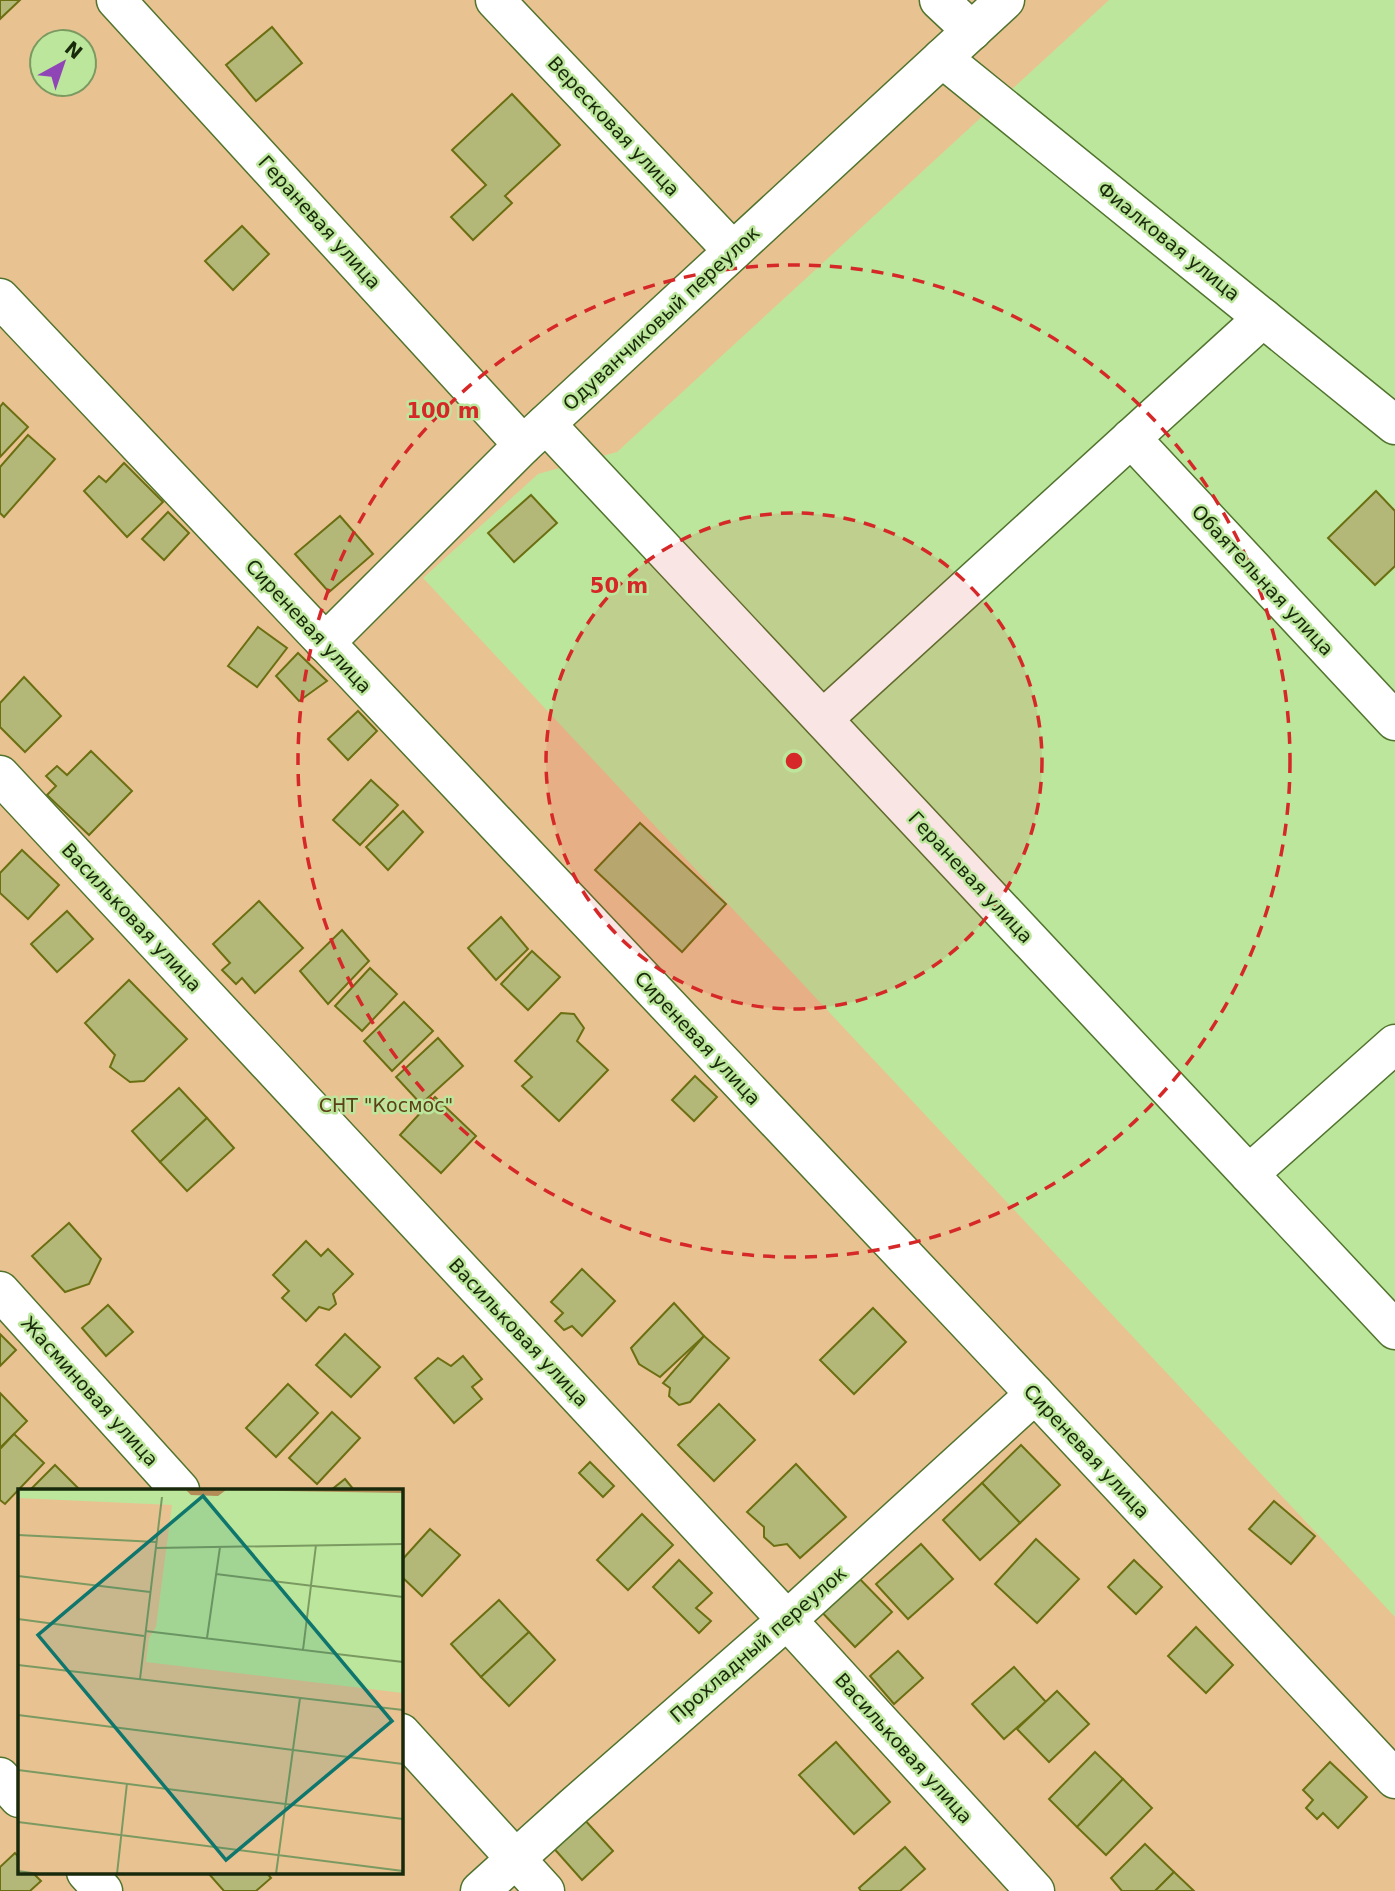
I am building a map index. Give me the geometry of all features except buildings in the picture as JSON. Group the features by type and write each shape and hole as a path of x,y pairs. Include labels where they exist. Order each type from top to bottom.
{"lane":[{"name":"Гераневая улица","path":"116,0 535,434 823,719 1395,1330"},
{"name":"Вересковая улица","path":"495,0 733,251"},
{"path":"939,0 972,31"},
{"name":"Одуванчиковый переулок","path":"324,643 535,434 1005,0"},
{"name":"Фиалковая улица","path":"942,58 1395,425"},
{"name":"Сиреневая улица","path":"0,298 1395,1779"},
{"path":"823,719 1263,318"},
{"name":"Обаятельная улица","path":"1131,438 1395,721"},
{"name":"Васильковая улица","path":"0,775 787,1620 1035,1891"},
{"path":"1249,1174 1395,1044"},
{"name":"Жасминовая улица","path":"0,1291 179,1489"},
{"name":"Прохладный переулок","path":"480,1891 514,1858 787,1620 1035,1394"},
{"path":"402,1734 545,1891"},
{"path":"0,1777 18,1797"},
{"path":"88,1874 103,1891"}],"green space":[{"name":"СНТ \"Космос\"","path":"0,0 1109,0 617,452 538,474 423,578 1395,1617 1395,1891 0,1891"}]}
